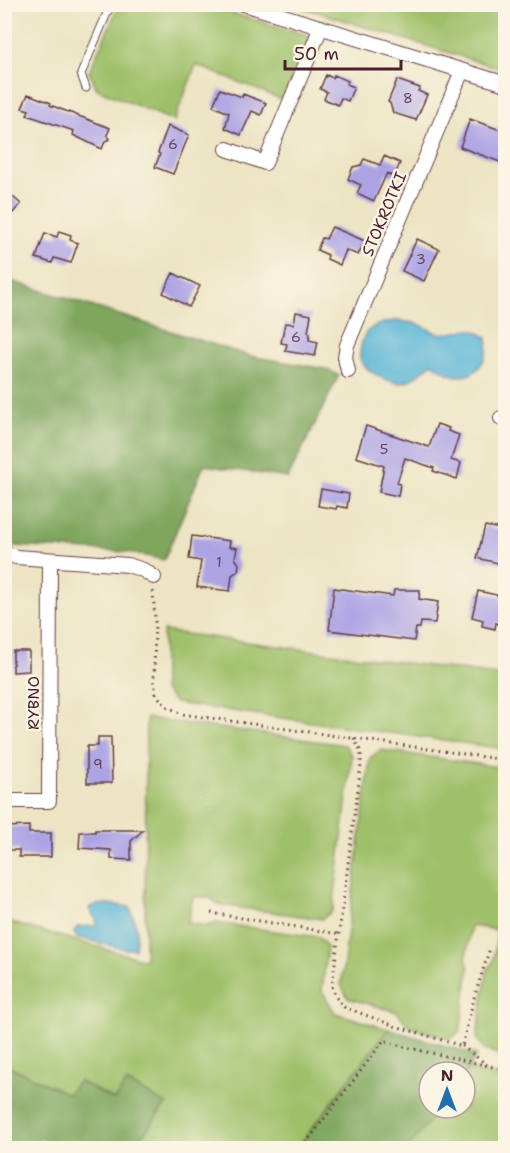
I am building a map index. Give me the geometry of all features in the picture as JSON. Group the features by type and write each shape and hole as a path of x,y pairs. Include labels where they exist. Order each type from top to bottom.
{"street":[{"path":"244,4 506,84"},
{"path":"227,149 265,163 321,27"},
{"name":"STOKROTKI","path":"348,371 345,357 347,345 462,71"},
{"path":"4,553 16,557 128,565 154,577"},
{"name":"RYBNO","path":"4,801 49,801 50,560"}],"lane":[{"path":"86,88 81,74 111,4"}],"path":[{"path":"154,577 154,682 156,694 166,706 182,714 506,760"},
{"path":"354,738 361,752 361,765 332,986 335,996 344,1007 394,1026 462,1046 488,1066"},
{"path":"211,913 339,934"},
{"path":"462,1046 490,948"},
{"path":"302,1149 384,1040 400,1046 506,1070"}],"green space":[{"path":"119,5 203,5 311,36 283,100 196,65 174,121 97,89 89,72"},
{"path":"294,5 505,5 505,70"},
{"path":"5,279 250,356 326,369 339,375 288,478 204,465 164,560 128,552 14,546 4,542"},
{"path":"163,631 505,676 505,749 175,703 163,689"},
{"path":"146,718 345,745 352,756 333,910 322,919 220,905 210,898 193,896 188,923 207,926 216,923 318,937 327,947 322,991 335,1013 388,1029 297,1148 133,1148 166,1104 114,1100 79,1081 69,1095 6,1065 5,1067 5,921 145,960"},
{"path":"381,750 505,768 505,1056 485,1050 477,1038 487,971 493,962 498,930 471,926 466,958 469,968 460,1032 449,1039 410,1027 397,1012 348,998 341,985 370,758"},
{"path":"388,1029 477,1055 474,1060 417,1060 417,1120 430,1120 408,1148 297,1148"},
{"path":"6,1065 68,1094 79,1081 114,1100 127,1082 166,1104 133,1148 60,1148 40,1138 32,1148 5,1148"},
{"path":"477,1070 505,1079 505,1148 408,1148 430,1120 477,1120"}],"water":[{"path":"393,321 418,324 434,332 446,334 473,330 487,338 484,360 475,371 461,376 450,374 432,363 409,381 400,383 387,380 374,374 364,365 360,359 360,352 364,335 371,328"},
{"path":"107,904 130,907 137,929 135,949 125,949 76,937 74,932 77,927 95,926 97,921 89,909 91,906"}],"building":[{"path":"326,75 333,78 334,75 348,81 347,84 354,87 348,101 341,98 338,105 324,99 327,92 320,89"},
{"path":"397,80 420,88 418,91 427,95 416,120 393,113 388,102"},
{"path":"220,89 242,97 243,94 266,103 261,115 252,111 241,135 225,128 229,113 213,106"},
{"path":"28,94 110,128 107,135 110,139 105,141 102,149 73,135 74,131 27,115 29,110 22,108"},
{"path":"470,119 506,132 506,147 500,162 460,147"},
{"path":"168,126 189,135 173,174 155,167"},
{"path":"384,156 400,163 394,177 387,173 374,201 357,193 361,185 348,179 353,167 361,165 364,159 380,165"},
{"path":"4,189 21,204 4,222"},
{"path":"332,227 365,241 358,255 346,250 340,265 327,259 328,255 317,250 322,238 326,239"},
{"path":"59,231 71,235 70,240 78,243 71,263 54,258 52,263 36,258 45,233 57,237"},
{"path":"417,239 439,249 424,281 402,271"},
{"path":"173,273 200,286 189,307 163,293"},
{"path":"296,312 311,315 308,332 310,333 309,340 318,342 315,356 285,351 287,344 281,343 285,323 294,324"},
{"path":"437,424 459,435 451,460 461,463 457,479 405,458 397,483 400,484 398,496 379,492 384,466 356,457 366,426 429,447"},
{"path":"321,489 349,494 347,508 318,506"},
{"path":"485,526 506,530 506,565 477,558"},
{"path":"192,536 230,541 229,547 237,548 235,558 239,564 238,571 232,575 230,591 197,587 201,561 189,559"},
{"path":"334,588 393,596 394,590 420,590 419,599 438,602 435,623 421,622 420,628 416,628 414,641 329,630"},
{"path":"478,591 506,597 506,626 496,623 495,629 482,626 483,620 472,617"},
{"path":"13,651 29,651 29,671 13,672"},
{"path":"98,737 111,737 112,783 87,783 87,746 98,746"},
{"path":"29,826 29,833 51,833 51,857 19,857 19,850 7,850 6,827"},
{"path":"95,830 143,830 131,841 131,860 111,859 111,850 79,848 80,832 95,832"}]}
